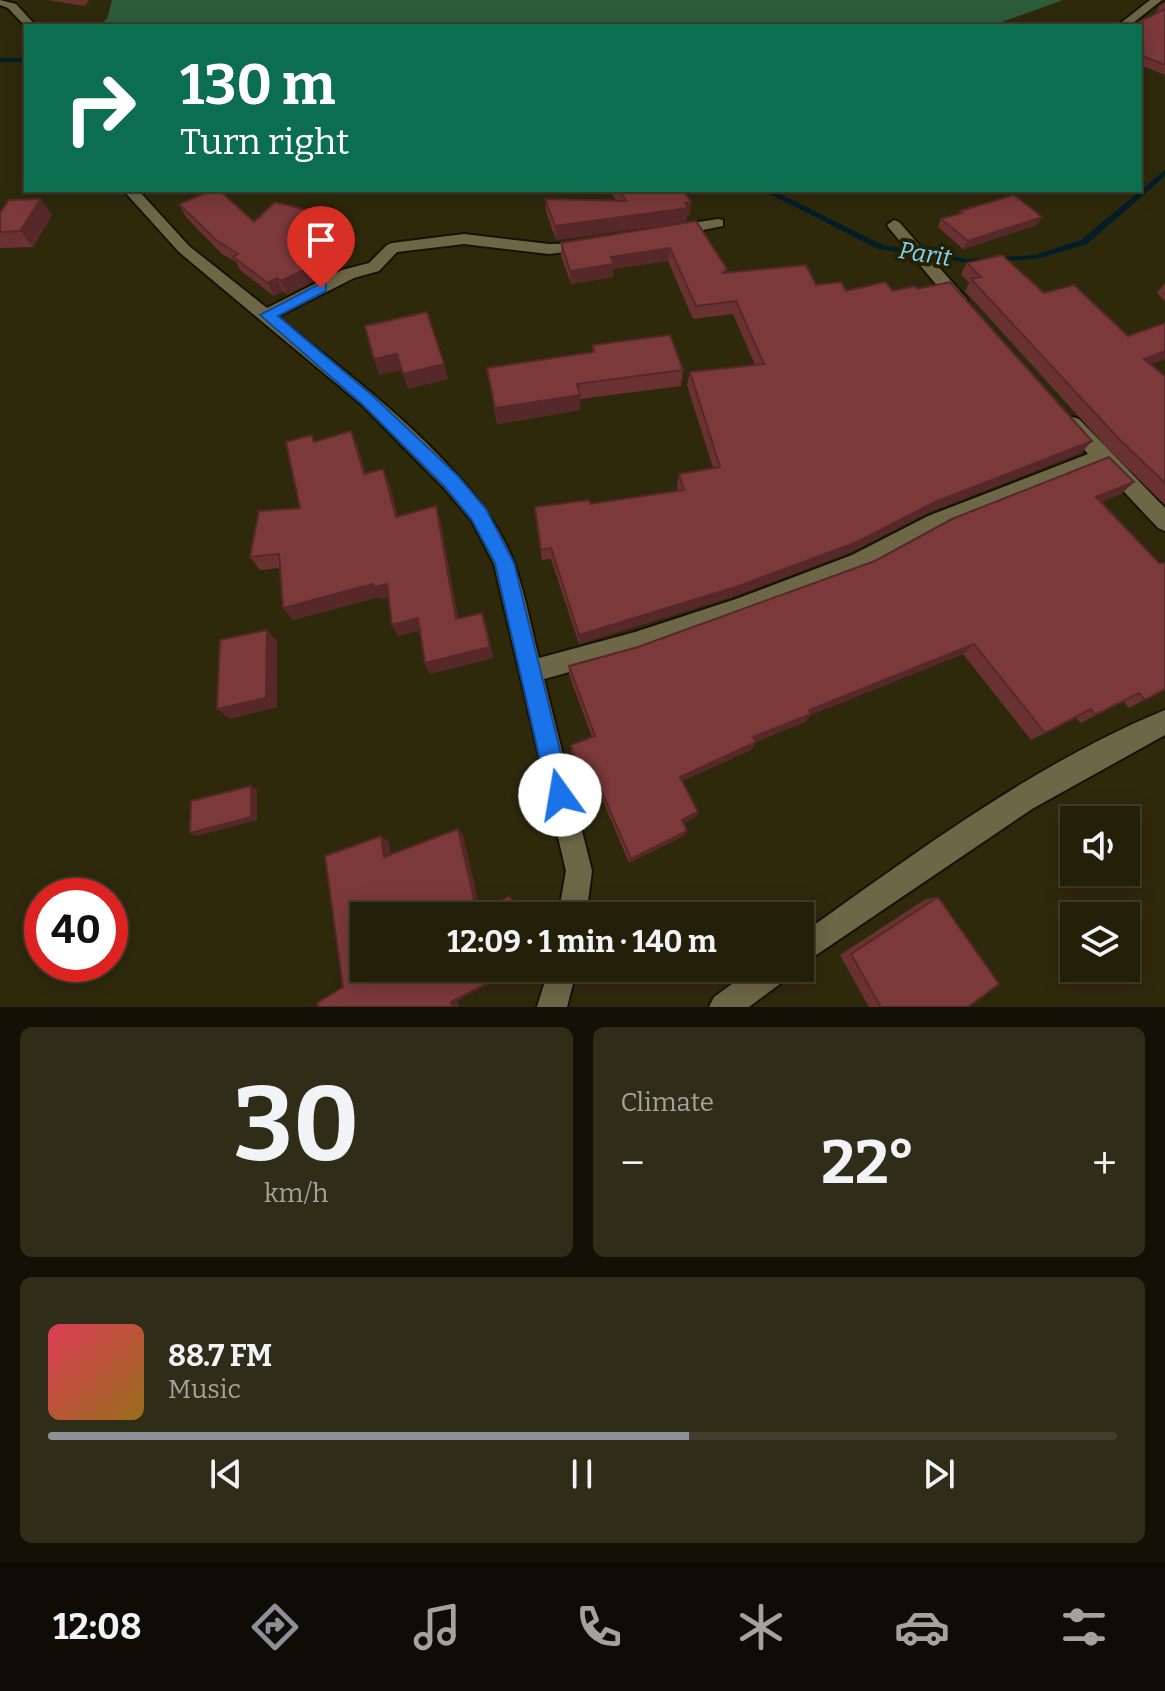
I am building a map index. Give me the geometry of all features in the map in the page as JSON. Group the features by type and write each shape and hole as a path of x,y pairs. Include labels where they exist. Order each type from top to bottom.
{"street":[{"path":"1125,24 1157,0"},
{"path":"0,1 12,6 29,24"},
{"path":"132,192 184,249 368,400 451,482 479,515 504,563 532,671 579,871 574,902"},
{"path":"659,233 718,223"},
{"path":"894,225 975,318"},
{"path":"267,315 348,274 374,267 392,248 464,239 549,249 599,244"},
{"path":"1062,412 1100,457 1165,522"},
{"path":"532,671 635,643 831,573 859,562 935,522 1100,457"},
{"path":"814,942 905,877 1091,759 1165,722"},
{"path":"552,1007 559,982"},
{"path":"724,1007 759,982"}],"green space":[{"path":"112,0 1063,0 997,24 100,24 107,19"}],"building":[{"path":"1165,9 1165,65 1142,56 1142,24 1135,24"},
{"path":"208,192 221,192 254,222 275,202 324,214 300,239 325,260 281,281 277,278 268,283 233,257 238,254 216,240 179,204"},
{"path":"620,192 684,192 691,202 685,203 688,208 555,226 545,199 626,201"},
{"path":"1014,195 1042,217 968,241 941,219 962,213 960,211"},
{"path":"41,199 20,231 0,232 0,213 9,200"},
{"path":"696,221 727,269 723,273 806,265 816,285 841,282 846,291 885,282 893,291 950,282 1092,441 935,502 857,542 739,586 579,635 551,548 541,550 535,507 589,500 590,504 684,490 679,474 720,467 690,372 764,364 736,301 696,306 670,248 611,257 614,264 570,271 561,243"},
{"path":"1002,255 1044,293 1074,285 1128,336 1165,323 1165,351 1144,359 1165,376 1165,483 1119,439 971,279 981,277 967,263"},
{"path":"427,312 444,364 403,374 397,354 374,359 365,326"},
{"path":"670,335 683,370 577,384 580,395 495,408 487,368 594,352 593,345"},
{"path":"351,431 364,474 383,469 396,517 436,506 456,619 482,613 490,647 425,663 418,618 392,625 387,584 374,587 373,584 283,608 279,554 250,557 259,511 300,508 286,442 312,435 314,442"},
{"path":"1109,457 1134,482 1096,497 1159,563 1165,563 1165,689 1145,700 1139,693 1095,715 1091,709 1045,733 974,644 809,710 811,714 753,737 756,742 680,777 698,812 682,820 687,831 631,859 601,790 581,798 571,770 579,767 571,745 595,736 569,666 638,647 875,561 952,519"},
{"path":"267,630 266,698 217,709 220,640"},
{"path":"251,786 251,817 190,833 191,801"},
{"path":"458,829 475,902 350,902 350,982 489,982 451,1002 453,1007 319,1007 317,1003 343,987 325,856 381,836 384,857"},
{"path":"510,896 512,902 498,902"},
{"path":"938,897 999,984 968,1007 881,1007 851,954"}],"waterway":[{"name":"Parit","path":"0,60 24,60"},
{"name":"Parit","path":"1142,192 1165,172"},
{"name":"Parit","path":"770,192 881,247 969,261 1036,257 1084,242 1142,192"}],"route":[{"path":"321,288 267,315 368,400 451,482 479,515 504,563 560,795"}]}
